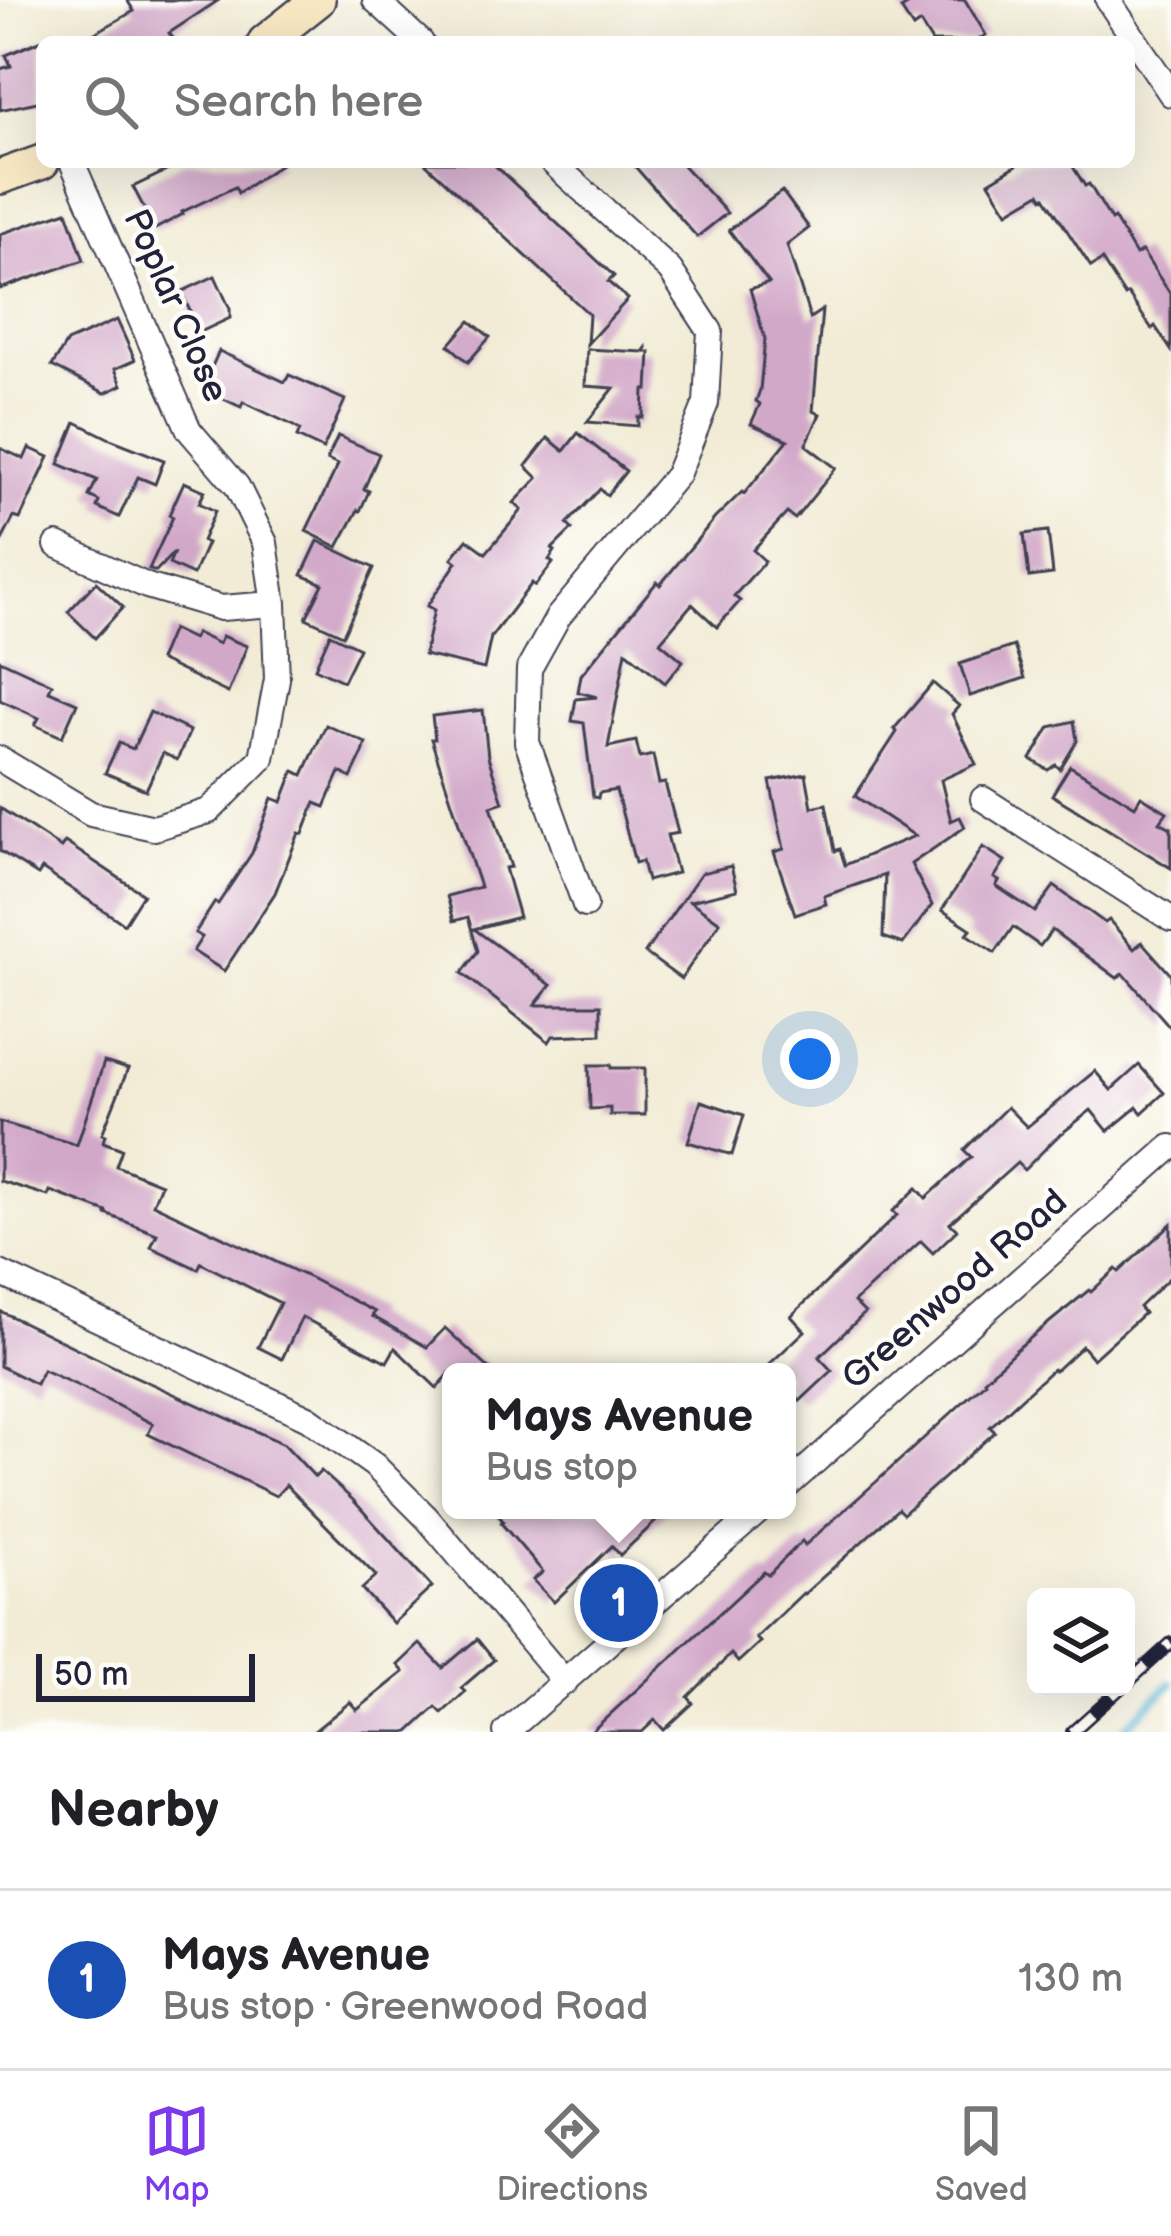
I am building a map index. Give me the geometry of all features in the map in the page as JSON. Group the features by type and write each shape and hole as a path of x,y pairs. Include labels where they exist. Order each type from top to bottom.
{"street":[{"path":"273,36 319,0"},
{"path":"375,0 414,36"},
{"path":"1108,0 1132,36"},
{"path":"1135,40 1171,94"},
{"path":"0,177 36,164"},
{"name":"Poplar Close","path":"0,759 92,814 154,828 209,812 262,758 278,679 265,543 237,486 189,430 75,168"},
{"path":"558,168 670,270 710,331 706,404 677,475 557,617 529,669 527,742 585,905"},
{"path":"58,544 146,586 221,608 274,604"},
{"path":"982,799 1171,919"},
{"name":"Greenwood Road","path":"796,1478 1171,1147"},
{"path":"0,1273 308,1418 374,1465 427,1518 566,1682"},
{"path":"506,1732 750,1519"}],"building":[{"path":"127,0 219,0 169,33 171,36 90,36 134,11"},
{"path":"906,0 965,0 986,35 928,36 920,23 913,28 901,9 909,4"},
{"path":"36,42 36,102 0,110 0,69 11,66 6,55"},
{"path":"173,168 275,168 238,193 235,187 155,229 133,187"},
{"path":"431,168 497,168 614,276 608,282 628,299 587,344 589,314"},
{"path":"636,168 686,168 727,213 697,237"},
{"path":"1012,168 1074,168 1114,218 1136,255 1142,251 1171,295 1171,350 1125,296 1102,260 1091,267 1045,197 1040,193 1008,212 989,182"},
{"path":"782,191 809,228 787,245 810,318 822,310 813,411 820,414 806,445 836,468 795,519 787,513 753,550 765,561 734,596 740,601 717,627 692,604 660,642 683,661 665,683 626,651 608,747 636,741 640,758 653,755 678,833 667,835 677,873 647,881 642,861 635,863 616,790 593,797 584,723 572,721 576,699 597,697 578,692 581,675 657,582 660,585 715,518 744,494 788,440 751,424 760,404 756,401 765,339 750,289 769,283 729,230"},
{"path":"67,211 84,260 0,289 0,234"},
{"path":"215,276 230,318 200,332 181,292"},
{"path":"117,320 135,360 115,369 122,385 105,393 52,366 67,342"},
{"path":"470,321 490,337 468,362 449,345"},
{"path":"646,348 650,352 648,390 644,390 638,426 587,422 614,388 585,386 587,349 643,352"},
{"path":"219,351 285,382 289,375 345,400 323,449 297,437 300,430 290,424 215,395 218,388 205,382"},
{"path":"76,422 164,460 155,484 138,477 119,517 97,507 99,501 89,496 97,480 59,464"},
{"path":"578,433 626,471 607,495 600,489 567,524 572,529 552,549 549,560 553,563 491,637 484,669 424,655 434,610 427,606 457,562 452,558 467,539 486,553 522,510 514,503 538,478 526,466 548,438 564,451"},
{"path":"338,436 379,454 364,489 369,491 338,547 306,531 338,465 327,460"},
{"path":"0,448 24,459 29,448 49,457 20,519 14,517 0,544"},
{"path":"184,482 205,491 199,503 215,511 202,541 207,543 193,575 169,564 174,552 153,571 149,569"},
{"path":"1048,531 1053,574 1029,577 1024,534"},
{"path":"318,541 374,568 343,635 306,618 323,584 302,575"},
{"path":"96,582 123,607 95,638 68,612"},
{"path":"172,629 193,639 196,633 219,644 222,636 247,646 228,693 159,660"},
{"path":"330,634 359,648 343,681 315,668"},
{"path":"1014,646 1025,678 970,696 960,664"},
{"path":"0,660 52,684 49,691 77,703 62,737 35,725 39,718 0,700"},
{"path":"933,683 959,706 952,714 976,764 941,780 951,821 960,817 965,827 911,864 932,905 903,944 883,937 885,875 824,896 826,904 795,914 774,852 784,849 770,781 806,774 812,807 826,804 835,851 840,849 845,865 915,836 855,796 897,732 894,729"},
{"path":"483,710 488,757 503,802 491,806 511,867 505,868 519,917 474,929 551,985 535,1005 601,1005 601,1034 553,1036 549,1042 462,973 478,951 468,917 454,921 447,896 480,887 431,739 435,739 432,716"},
{"path":"150,712 190,731 177,760 163,753 146,790 105,773 119,743 133,749"},
{"path":"1074,721 1077,741 1060,769 1056,765 1048,770 1031,759 1050,727"},
{"path":"326,725 366,743 363,753 351,778 340,772 325,807 315,803 275,893 224,971 193,951 202,937 195,933 252,853 272,798 282,802 294,771 303,775"},
{"path":"1070,766 1135,806 1141,796 1167,812 1160,822 1171,828 1171,868 1052,795"},
{"path":"0,808 61,848 65,842 143,894 124,924 42,869 38,875 0,851"},
{"path":"983,847 1005,861 994,878 999,881 996,886 1035,912 1054,886 1105,923 1109,920 1134,949 1142,942 1171,975 1171,1028 1123,973 1117,978 1052,930 1040,946 1013,927 995,953 942,910"},
{"path":"731,866 737,890 690,901 720,922 681,979 645,953 701,873"},
{"path":"104,1062 128,1069 103,1142 122,1149 116,1166 161,1184 153,1204 312,1279 375,1312 372,1316 427,1347 445,1328 483,1363 442,1363 442,1382 437,1388 395,1348 387,1362 302,1317 282,1359 258,1347 280,1303 201,1263 198,1269 151,1247 157,1234 107,1212 50,1191 48,1196 0,1181 0,1122 77,1145"},
{"path":"589,1065 645,1068 645,1115 610,1115 610,1108 590,1109"},
{"path":"1139,1065 1164,1093 1142,1113 1137,1107 1108,1131 1091,1110 1024,1170 1017,1163 950,1223 957,1230 933,1253 921,1241 854,1302 865,1313 819,1357 832,1371 800,1401 796,1363 771,1363 805,1331 791,1316 897,1215 893,1211 917,1188 926,1198 971,1157 964,1150 1007,1107 1027,1127 1095,1071 1111,1090"},
{"path":"701,1101 744,1115 732,1155 688,1142"},
{"path":"1171,1224 1171,1276 1139,1307 1144,1313 1093,1359 1082,1346 1053,1369 990,1427 995,1432 903,1514 898,1509 803,1593 738,1662 731,1654 688,1697 693,1703 664,1730 655,1720 642,1732 591,1732 764,1572 768,1575 802,1541 805,1545 875,1483 1017,1349 1116,1269 1119,1272"},
{"path":"0,1311 284,1444 315,1477 321,1471 353,1500 432,1587 393,1623 362,1589 376,1576 286,1485 276,1496 148,1434 153,1424 83,1388 43,1370 36,1384 0,1366"},
{"path":"658,1519 620,1555 612,1546 554,1602 533,1580 543,1572 503,1521"},
{"path":"477,1639 494,1660 461,1688 465,1692 442,1713 436,1707 409,1732 313,1732 350,1702 357,1710 404,1672 398,1665 420,1644 443,1668"}],"waterway":[{"path":"1121,1732 1171,1684"}],"railway":[{"path":"1135,1676 1171,1643"},
{"path":"1072,1732 1112,1696"}],"place":[{"name":"Mays Avenue","path":"619,1603"}]}
